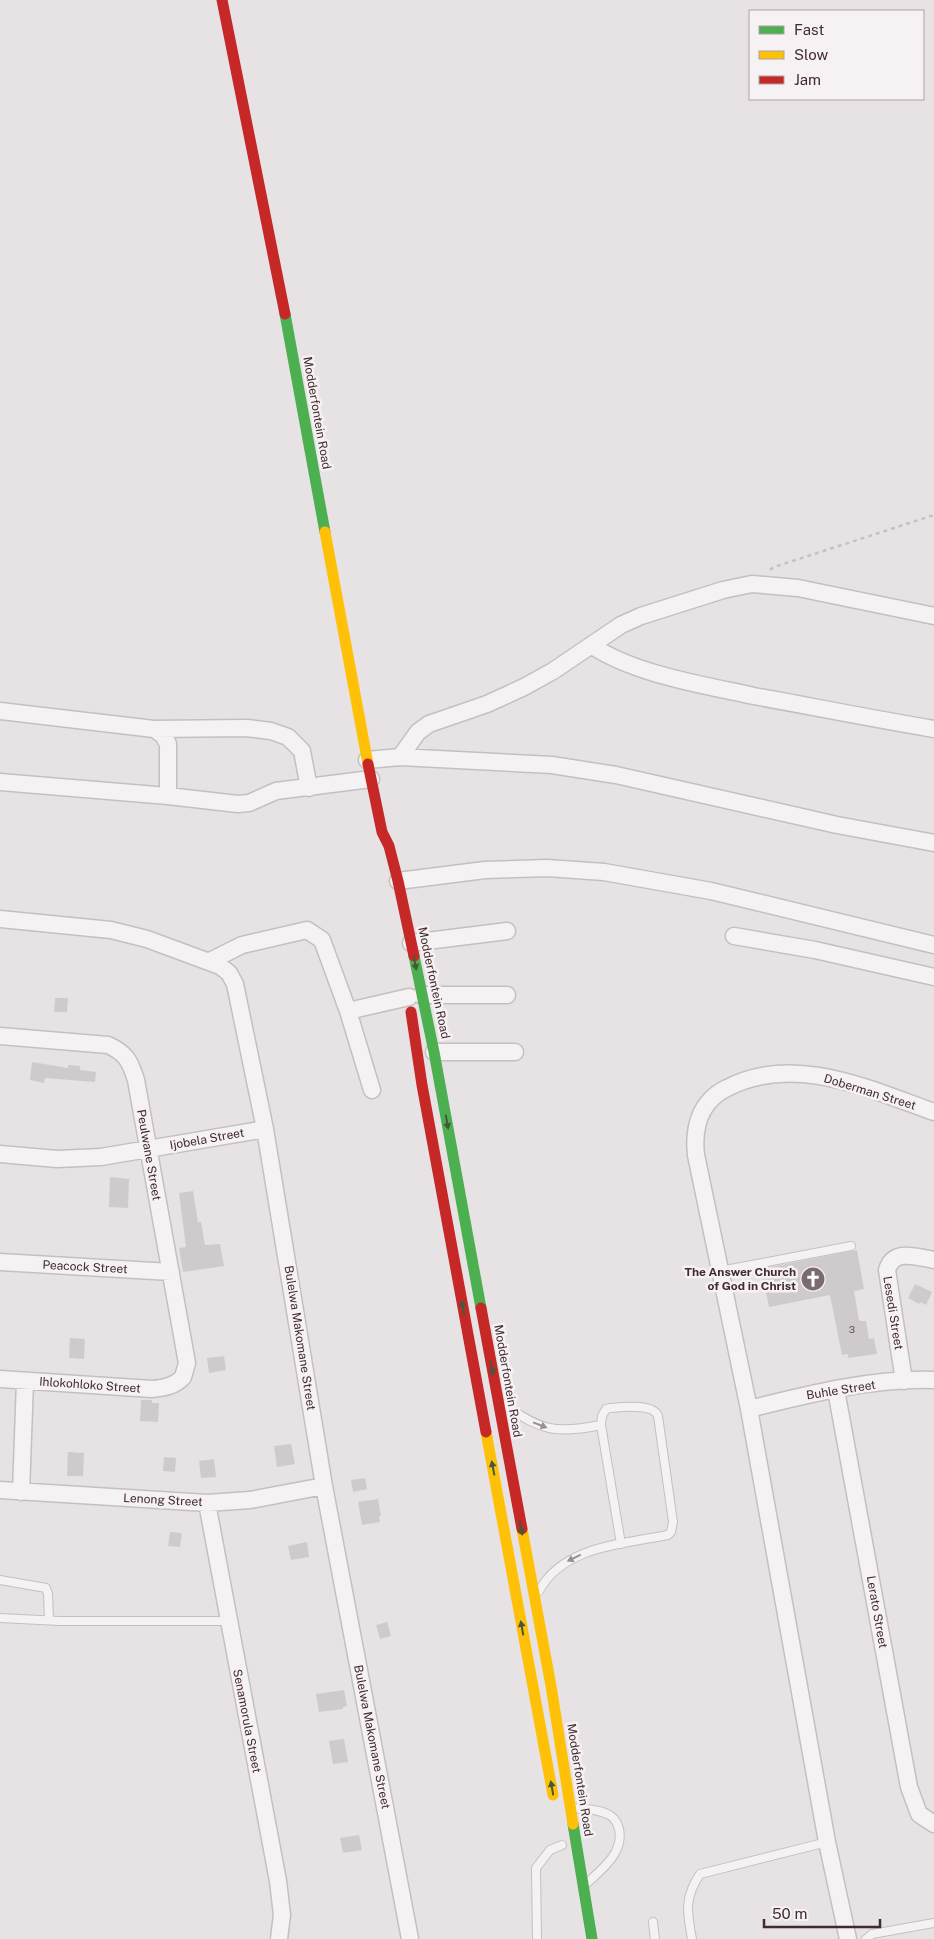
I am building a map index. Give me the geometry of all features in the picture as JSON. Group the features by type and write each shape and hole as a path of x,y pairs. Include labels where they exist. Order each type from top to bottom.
{"main road":[{"name":"Modderfontein Road","path":"222,0 275,258 367,760 382,832 389,846 392,879 411,943 413,993 422,1085 555,1807"},
{"name":"Modderfontein Road","path":"413,993 434,1052 534,1601 592,1939"}],"street":[{"path":"400,757 418,732 430,724 487,704 524,687 553,671 621,625 641,616 723,590 752,584 798,588 934,616"},
{"path":"591,645 604,654 632,666 703,685 934,729"},
{"path":"0,711 154,729 247,728 271,731 288,737 302,751 309,788"},
{"path":"154,729 163,735 168,744 168,796"},
{"path":"367,760 400,757 552,765 616,775 837,825 934,842"},
{"path":"0,782 168,796 238,804 249,803 276,791 371,779"},
{"path":"392,879 484,870 547,868 604,872 711,891 934,945"},
{"name":"Bulelwa Makomane Street","path":"0,919 111,930 147,939 220,966 230,974 235,984 265,1129 324,1486 410,1939"},
{"path":"210,961 242,945 307,930 322,940 348,1011 372,1090"},
{"path":"411,943 507,931"},
{"path":"734,936 815,950 934,977"},
{"path":"348,1011 413,993 507,995"},
{"name":"Peulwane Street","path":"0,1036 108,1045 121,1051 131,1063 136,1080 187,1363 184,1377 179,1382"},
{"path":"434,1052 515,1052"},
{"name":"Doberman Street","path":"720,1271 694,1140 695,1127 700,1114 718,1092 735,1083 759,1076 797,1073 846,1082 934,1112"},
{"name":"Ijobela Street","path":"0,1154 80,1159 148,1150 265,1129"},
{"name":"Lesedi Street","path":"904,1381 887,1270 893,1258 901,1255 934,1260"},
{"name":"Peacock Street","path":"0,1262 171,1272"},
{"path":"720,1271 749,1409 827,1842 848,1939"},
{"name":"Ihlokohloko Street","path":"0,1379 152,1389 179,1382"},
{"name":"Buhle Street","path":"749,1409 836,1390 904,1381 934,1380"},
{"path":"21,1492 25,1381"},
{"name":"Lerato Street","path":"836,1390 909,1787 919,1814 934,1824"},
{"name":"Lenong Street","path":"0,1490 207,1503 250,1500 324,1486"},
{"name":"Senamorula Street","path":"207,1503 278,1881 282,1915 279,1939"}],"lane":[{"path":"720,1271 851,1246"},
{"path":"498,1401 538,1426 552,1430 577,1430 602,1425"},
{"path":"534,1601 545,1580 554,1570 570,1560 585,1553 620,1544 668,1536 673,1528 658,1416 651,1408 610,1408 603,1412 602,1425 620,1544"},
{"path":"0,1580 46,1588 49,1620"},
{"path":"0,1618 228,1621"},
{"path":"570,1807 596,1810 610,1816 617,1822 620,1834 616,1852 606,1866 584,1886"},
{"path":"692,1939 687,1914 691,1888 700,1874 827,1842"},
{"path":"538,1939 536,1868 550,1850 562,1845"},
{"path":"652,1922 656,1939"},
{"path":"866,1939 872,1934 934,1923"}],"path":[{"path":"752,584 774,567 934,515"}],"building":[{"path":"55,998 68,998 67,1012 54,1012"},
{"path":"32,1062 68,1068 68,1065 80,1066 80,1070 96,1072 95,1082 45,1078 44,1083 30,1080"},
{"path":"110,1177 129,1179 128,1208 109,1207"},
{"path":"193,1191 198,1222 201,1222 205,1245 220,1244 224,1266 183,1272 179,1248 186,1247 179,1193"},
{"name":"The Answer Church of God in Christ","path":"857,1250 864,1289 854,1291 859,1320 866,1321 869,1339 874,1338 877,1354 848,1358 848,1354 842,1355 830,1295 769,1307 761,1269"},
{"path":"915,1284 932,1292 926,1305 920,1302 919,1304 908,1298"},
{"path":"70,1338 85,1339 84,1359 69,1358"},
{"path":"224,1356 226,1370 209,1373 207,1358"},
{"path":"141,1400 152,1400 152,1403 159,1403 158,1422 140,1421"},
{"path":"291,1444 295,1464 277,1467 274,1446"},
{"path":"68,1452 84,1453 83,1476 67,1476"},
{"path":"164,1457 176,1458 175,1472 163,1471"},
{"path":"214,1459 216,1477 201,1478 199,1461"},
{"path":"365,1478 367,1489 353,1492 351,1480"},
{"path":"378,1499 381,1516 379,1516 380,1522 362,1525 358,1502"},
{"path":"170,1532 182,1533 180,1547 168,1546"},
{"path":"307,1542 309,1557 291,1560 288,1546"},
{"path":"387,1622 391,1636 380,1639 376,1625"},
{"path":"344,1690 347,1706 343,1707 343,1709 319,1712 316,1694"},
{"path":"344,1739 348,1762 333,1764 329,1741"},
{"path":"359,1835 362,1850 343,1853 340,1838"}],"traffic: fast":[{"path":"285,314 325,532"},
{"path":"414,956 434,1052 481,1308"},
{"path":"573,1824 592,1939"}],"traffic: slow":[{"path":"325,532 368,764"},
{"path":"486,1432 553,1795"},
{"path":"522,1529 551,1686 573,1824"}],"traffic: jam":[{"path":"222,0 285,314"},
{"path":"368,764 382,832 389,846 414,956"},
{"path":"411,1012 422,1085 486,1432"},
{"path":"481,1308 522,1529"}],"place":[{"name":"The Answer Church of God in Christ","path":"813,1279"}]}
